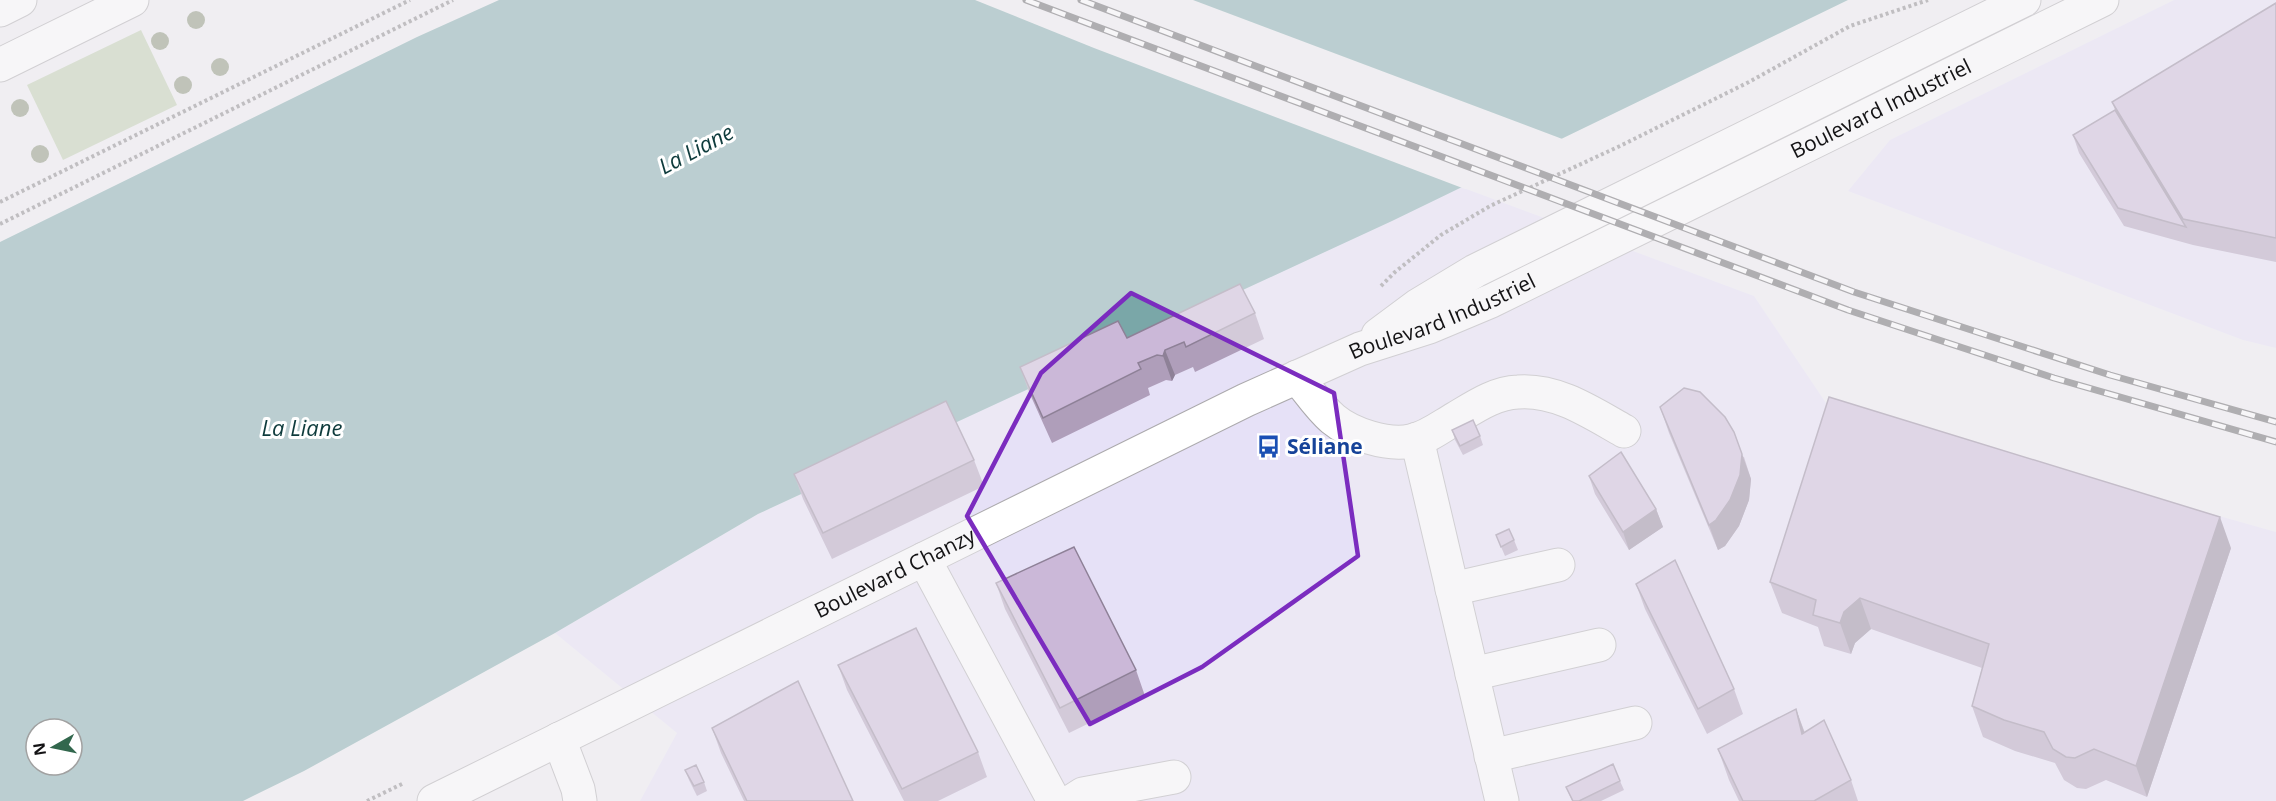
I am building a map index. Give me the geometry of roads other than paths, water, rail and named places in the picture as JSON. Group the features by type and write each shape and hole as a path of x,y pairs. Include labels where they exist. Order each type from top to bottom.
{"street":[{"path":"0,10 20,0"},
{"path":"0,65 132,0"},
{"name":"Boulevard Industriel","path":"1360,349 1417,306 1475,271 2024,0"},
{"name":"Boulevard Industriel","path":"1360,349 1429,327 1491,301 2102,0"},
{"name":"Boulevard Chanzy","path":"454,797 559,739 1246,400 1360,349"},
{"path":"1297,377 1332,418 1352,430 1392,441 1417,439 1486,400 1504,393 1520,392 1539,392 1559,397 1624,431"},
{"path":"1417,439 1502,801"},
{"path":"924,559 1054,801"},
{"path":"1452,589 1557,565"},
{"path":"1472,674 1599,645"},
{"path":"1491,756 1635,723"},
{"path":"559,739 580,801"},
{"path":"1072,801 1083,794 1173,777"}],"water":[{"name":"La Liane","path":"499,0 1848,0 1392,221 758,514 555,633 304,771 243,801 0,801 0,242 417,37"}],"railway":[{"path":"1026,0 1848,310 2054,378 2276,442"},
{"path":"1081,0 1854,292 2110,375 2276,422"}],"place":[{"name":"Séliane","path":"1269,447"}]}
